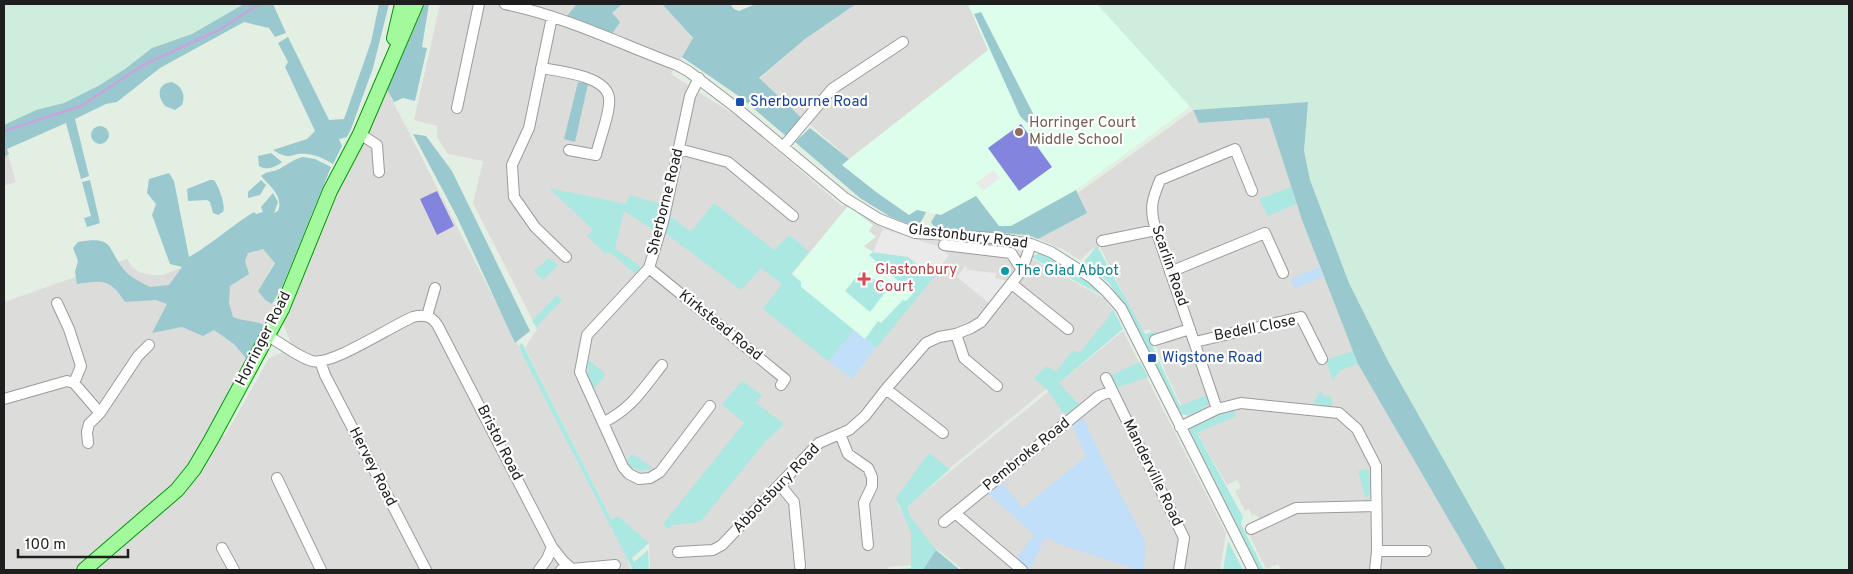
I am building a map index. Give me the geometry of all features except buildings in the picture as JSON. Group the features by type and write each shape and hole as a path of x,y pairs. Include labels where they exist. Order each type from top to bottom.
{"main road":[{"name":"Horringer Road","path":"388,68 402,4"},
{"name":"Horringer Road","path":"84,570 177,490 198,462 282,309 330,191 360,134 416,4"}],"street":[{"path":"457,108 479,4"},
{"name":"Glastonbury Road","path":"505,4 524,6 677,65 699,78 845,198 879,219 898,227 925,234 1011,240 1031,244 1051,252 1079,268 1106,291 1124,315 1253,570"},
{"path":"552,17 528,128 512,165 514,197 535,227 566,257"},
{"path":"783,147 832,89 904,42"},
{"path":"541,68 585,77 601,84 610,99 596,155 569,150"},
{"name":"Sherborne Road","path":"699,78 690,96 663,222 649,268 587,335 580,372 623,467 629,474 639,479 650,478 660,472 710,406"},
{"path":"360,134 377,145 379,172"},
{"path":"679,149 728,162 793,216"},
{"name":"Scarlin Road","path":"1217,409 1151,215 1152,201 1160,180 1235,149 1252,191"},
{"path":"1102,241 1156,230"},
{"path":"1170,272 1266,233 1283,273"},
{"name":"Abbotsbury Road","path":"678,552 713,550 722,545 819,443 849,430 865,416 926,343 939,336 956,334 981,322 1022,270 1031,244"},
{"path":"944,245 1011,253 1022,270"},
{"name":"Kirkstead Road","path":"649,268 785,379 781,385"},
{"path":"1012,284 1068,329"},
{"path":"268,336 306,358 320,362 335,357 410,318 427,316 435,288"},
{"path":"57,302 69,329 80,366 74,383"},
{"name":"Bristol Road","path":"427,316 434,320 438,326 552,546 567,570"},
{"name":"Bedell Close","path":"1195,342 1301,317 1322,359"},
{"path":"1157,337 1190,329"},
{"path":"956,334 964,358 997,386"},
{"path":"88,443 87,432 89,424 100,413 138,356 149,345"},
{"name":"Hervey Road","path":"320,362 329,383 426,570"},
{"path":"604,422 618,415 631,404 662,365"},
{"name":"Manderville Road","path":"1106,378 1184,538 1179,570"},
{"path":"4,399 67,382 74,383 100,413"},
{"path":"886,389 943,433"},
{"name":"Pembroke Road","path":"944,522 1099,396 1112,391"},
{"path":"1180,427 1217,409 1241,403 1339,413 1356,429 1376,466 1377,551 1375,570"},
{"path":"840,434 848,454 868,468 872,477 872,486 864,503 868,545"},
{"path":"277,478 321,570"},
{"path":"780,485 794,502 800,566"},
{"path":"1251,529 1296,508 1376,506"},
{"path":"955,513 1022,570"},
{"path":"539,570 547,559 552,546"},
{"path":"222,548 234,570"},
{"path":"1377,551 1426,551"},
{"path":"567,570 615,565"}],"shaded area":[{"path":"4,4 244,4 192,34 148,51 125,69 98,86 64,103 36,110 4,125"},
{"path":"244,4 273,4 286,33 275,37 269,28 244,22 160,68 117,102 106,104 75,119 89,176 81,179 66,123 7,149 9,154 4,157 4,125 36,110 64,103 98,86 125,69 152,48 192,34"},
{"path":"379,4 389,4 373,68 351,129 347,137 339,139 342,146 333,164 314,155 288,156 273,150 307,139 315,131 285,67 288,62 278,43 288,37 329,120 344,119 371,42"},
{"path":"425,4 429,4 422,47 427,48 415,101 403,98 394,102 385,86 400,61"},
{"path":"440,4 662,4 693,39 671,74 688,85 696,95 700,93 737,116 842,206 848,203 880,226 937,242 1019,250 1104,298 1114,312 1100,345 944,473 928,464 897,503 912,532 915,565 889,567 887,570 650,570 649,543 610,517 525,348 537,329 473,203 483,161 448,154 437,137 437,126 414,120"},
{"path":"577,4 622,4 612,13 620,22 612,34 566,17"},
{"path":"662,4 730,4 739,11 756,4 856,4 805,39 759,78 803,119 786,136 740,97 682,57 693,38"},
{"path":"856,4 969,4 989,50 849,159 759,79 805,39"},
{"name":"Horringer Court Middle School","path":"968,4 1097,4 1192,105 1073,192 1011,226 999,226 952,214 941,215 917,210 909,215 842,165 988,50"},
{"path":"1097,4 1849,4 1849,570 1506,570 1388,361 1349,283 1310,181 1304,151 1308,102 1193,110"},
{"path":"981,12 1040,127 1026,122 1020,116 974,14"},
{"path":"172,82 181,88 183,94 182,105 175,110 165,106 160,95 163,85"},
{"path":"578,82 588,84 575,142 564,139"},
{"path":"385,86 627,558 631,570 93,570 222,434 225,436 269,358 283,352 290,341 282,321 302,280 333,195"},
{"path":"1308,102 1304,151 1310,180 1349,283 1388,361 1506,570 1478,570 1358,364 1302,220 1269,118 1199,123 1193,110"},
{"path":"1193,110 1199,123 1269,118 1302,220 1358,364 1478,570 1282,570 1278,564 1266,569 1250,537 1260,519 1254,514 1252,516 1249,509 1245,511 1235,491 1241,488 1237,480 1227,485 1182,407 1165,371 1150,329 1142,331 1100,247 1092,249 1080,260 1064,250 1038,239 1086,213 1078,193"},
{"path":"1021,124 1052,167 1019,191 988,148"},
{"path":"100,126 106,129 109,135 106,141 100,144 94,141 91,135 94,129"},
{"path":"810,128 849,159 842,165 876,192 909,215 917,210 926,212 918,228 889,216 860,198 795,142"},
{"path":"413,134 426,136 452,171 530,331 515,343 457,217"},
{"path":"7,152 16,182 4,186 4,153"},
{"path":"271,153 282,162 271,168 259,166 258,156"},
{"path":"303,157 315,159 331,167 282,287 272,304 265,300 258,291 275,263 263,249 248,253 245,261 249,274 230,286 229,303 233,317 259,323 267,327 250,363 234,344 214,330 203,336 182,327 152,333 167,304 156,300 125,302 115,289 106,283 77,284 75,272 78,261 73,248 78,242 90,240 99,241 109,246 126,272 150,287 169,285 182,267 170,264 152,215 156,204 147,193 149,179 169,173 174,181 189,257 254,212 256,214 263,212 261,207 273,193 278,202 274,213 278,211 279,201 278,196 261,176"},
{"path":"993,170 1000,178 983,191 976,183"},
{"path":"90,180 100,223 87,227 84,218 91,216 82,182"},
{"path":"214,180 216,183 223,201 223,212 218,215 213,213 210,202 207,200 188,201 187,189"},
{"path":"261,180 266,185 260,195 248,198 248,192"},
{"path":"1291,187 1296,204 1268,216 1259,199"},
{"path":"549,188 626,204 630,195 660,204 654,230 624,211 615,248 641,267 635,274 610,252 606,254 587,236 593,230"},
{"path":"1076,190 1087,213 1038,239 1028,235 935,228 931,222 936,214 941,215 976,196 999,226 1011,226"},
{"path":"437,191 454,226 437,235 420,199"},
{"path":"714,203 774,250 789,235 809,251 791,274 801,282 801,287 854,330 828,361 763,309 782,284 761,268 741,290 664,232 671,217 691,232"},
{"path":"289,204 282,249 258,291 265,300 277,306 201,448 176,483 75,570 4,570 4,302 127,259 133,268 141,273 163,275 185,266"},
{"name":"Glastonbury Court","path":"848,206 873,225 869,231 876,237 864,246 873,252 933,277 875,348 801,287 801,282 792,274"},
{"path":"883,229 938,246 949,255 933,277 908,257 873,252"},
{"path":"1097,246 1145,334 1157,333 1160,339 1155,340 1153,348 1180,406 1207,395 1208,405 1192,414 1181,414 1110,284 1084,262"},
{"path":"873,252 908,257 934,277 876,348 865,339 878,321 881,323 903,300 906,301 913,294 869,255"},
{"path":"1042,252 1086,277 1105,297 1031,257"},
{"path":"549,258 558,265 543,280 534,271"},
{"path":"966,265 967,270 996,273 995,278 1009,281 990,304 957,277"},
{"path":"1319,267 1323,277 1295,288 1290,279"},
{"path":"862,270 887,290 870,312 845,291"},
{"path":"557,295 562,300 536,327 532,321"},
{"path":"1113,309 1123,329 1059,383 1080,406 1068,415 1062,411 1048,391 1034,378 1047,366 1056,372 1072,351 1080,352 1108,318"},
{"path":"854,330 876,348 852,379 828,361"},
{"path":"1123,331 1226,533 1220,570 963,570 937,549 928,556 905,508"},
{"path":"522,343 610,517 612,519 618,516 649,543 632,558 634,562 648,550 649,570 633,570 522,354 519,346"},
{"path":"1353,351 1358,364 1340,370 1333,381 1326,360"},
{"path":"588,360 606,374 593,390 588,375"},
{"path":"1140,362 1148,377 1116,388 1110,376"},
{"path":"742,381 762,395 756,403 784,424 764,443 700,522 673,525 669,529 663,524 744,423 722,404"},
{"path":"1321,391 1325,397 1330,396 1333,403 1329,408 1313,403"},
{"path":"1231,404 1236,416 1197,433 1243,517 1241,524 1264,570 1254,570 1189,432 1191,424"},
{"path":"1082,416 1146,543 1143,570 1132,570 1133,568 1059,544 1045,537 1030,569 1016,559 1034,534 988,494 1002,483 1023,508 1086,456 1072,425"},
{"path":"929,453 950,469 907,507 910,516 936,550 923,570 882,570 911,568 911,533 896,498"},
{"path":"632,454 653,468 641,471 631,467 627,460"},
{"path":"1368,469 1371,480 1366,499 1358,471"},
{"path":"1228,541 1243,570 1223,570"},
{"path":"936,550 960,570 923,570"}],"waterway":[{"path":"4,131 81,106 143,65 219,30 259,4"}],"place":[{"name":"Sherbourne Road","path":"740,102"},
{"name":"Horringer Court Middle School","path":"1019,132"},
{"name":"The Glad Abbot","path":"1005,271"},
{"name":"Glastonbury Court","path":"864,279"},
{"name":"Wigstone Road","path":"1152,358"}]}
